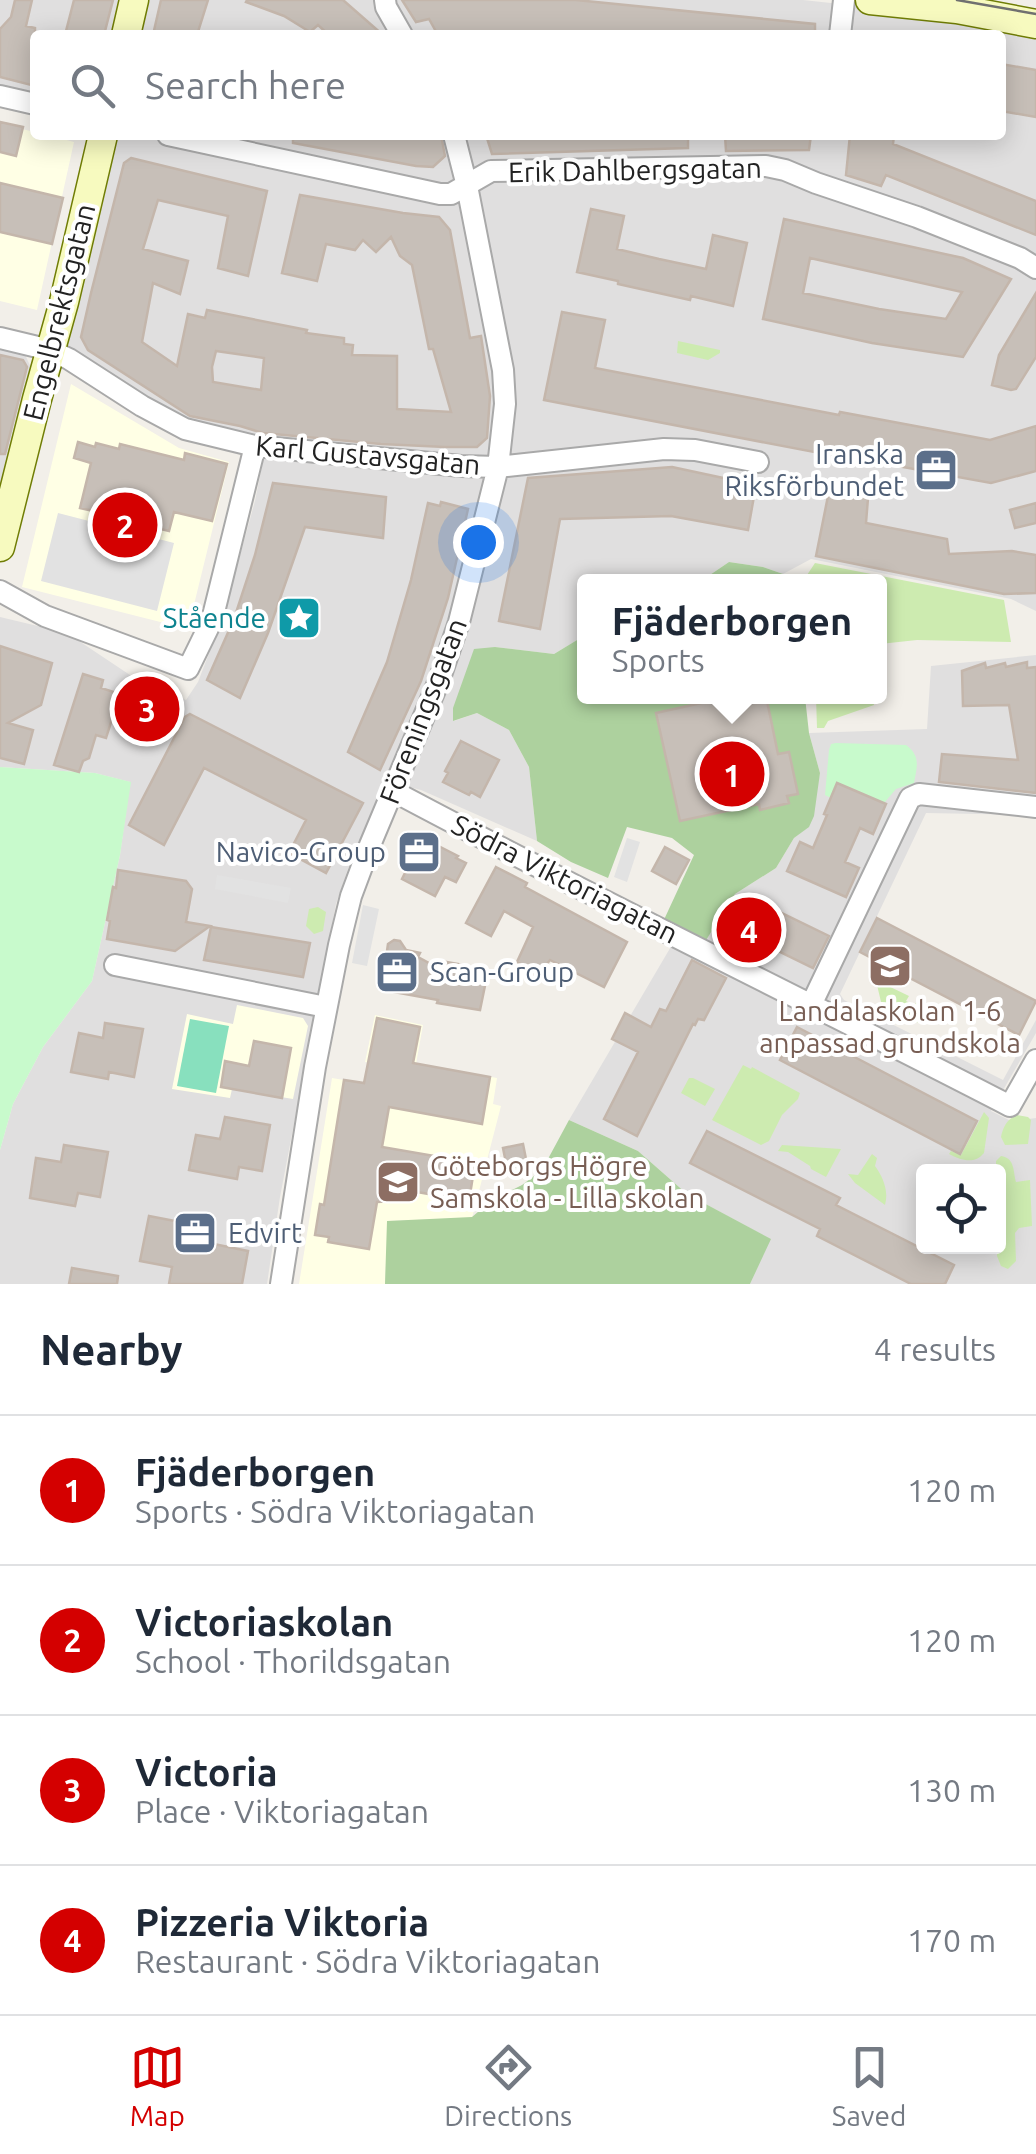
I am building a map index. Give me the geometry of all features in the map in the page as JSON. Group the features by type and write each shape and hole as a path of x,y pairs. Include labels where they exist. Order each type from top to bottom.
{"street":[{"path":"127,30 134,0"},
{"path":"385,0 399,30"},
{"path":"841,30 844,0"},
{"path":"870,0 957,8 1036,24"},
{"path":"0,96 30,103"},
{"name":"Engelbrektsgatan","path":"0,547 102,140"},
{"name":"Erik Dahlbergsgatan","path":"191,140 440,194 451,194 491,171 746,165 785,170 1020,258 1036,268"},
{"name":"Föreningsgatan","path":"282,1284 315,1067 351,896 440,678 459,622 498,466 505,404 502,370 455,140"},
{"name":"Karl Gustavsgatan","path":"0,338 50,350 186,430 255,446 462,466 498,466 664,448 758,462"},
{"path":"0,591 45,616 188,669 212,620 255,446"},
{"name":"Södra Viktoriagatan","path":"393,792 1010,1106 1036,1060"},
{"path":"811,1005 910,798 919,794 1036,807"},
{"path":"115,965 326,1007"}],"shaded area":[{"path":"0,0 124,0 117,30 30,30 30,94 0,87"},
{"path":"149,0 803,0 924,13 1036,34 1036,611 1011,599 811,559 783,574 729,562 711,574 577,574 577,640 554,654 495,647 454,721 477,713 509,730 529,767 537,841 421,790 386,781 336,904 267,1284 0,1284 0,1150 13,1104 43,1047 92,981 120,855 130,782 95,773 0,767 0,617 67,633 133,677 186,700 198,682 223,617 266,446 187,429 62,350 114,140 1006,140 1006,30 141,30"},
{"path":"0,124 30,131 30,140 74,142 37,310 0,301"},
{"path":"0,344 23,350 32,370 0,505"},
{"path":"71,384 179,448 229,462 188,629 22,587"},
{"path":"58,513 174,543 157,611 41,581"},
{"path":"1036,655 1036,815 926,813 840,994 844,1000 1003,1080 1036,1020 1036,1033 991,1111 1011,1121 1036,1118 1036,1284 750,1284 770,1239 687,1194 638,1151 569,1120 679,933 703,944 735,894 776,868 794,838 809,826 820,773 809,733 927,729 931,666"},
{"path":"627,838 640,842 627,882 614,877"},
{"path":"217,875 291,888 288,903 215,889"},
{"path":"363,905 379,909 367,966 352,963"},
{"path":"237,1005 303,1018 308,1026 293,1099 232,1089 230,1098 172,1089 187,1014 233,1024"},
{"name":"Göteborgs Högre Samskola - Lilla skolan","path":"375,1015 423,1025 416,1064 497,1078 493,1104 501,1106 472,1218 388,1221 385,1284 299,1284 332,1078 392,1088 414,1071 365,1062"}],"green space":[{"path":"678,341 720,353 708,360 677,353"},
{"path":"729,562 783,574 711,574"},
{"path":"815,563 871,574 808,574"},
{"path":"887,577 1004,600 1011,642 887,643"},
{"path":"577,640 577,704 806,704 820,773 814,816 809,827 794,838 776,868 735,894 703,945 662,924 694,855 672,838 627,827 608,878 571,862 537,841 529,767 509,730 477,713 453,721 453,708 474,649 495,647 554,654"},
{"path":"816,704 874,704 828,721 824,728 817,728"},
{"path":"836,743 906,745 916,758 914,783 896,789 884,803 838,783 831,798 825,795 829,750"},
{"path":"0,767 95,773 131,782 120,855 92,981 43,1047 13,1104 0,1150"},
{"path":"318,907 326,912 323,931 314,934 306,926 309,909"},
{"path":"880,982 909,996 906,1001 914,1005 918,1001 938,1011 921,1024 882,1006 877,985"},
{"path":"190,1019 229,1026 216,1093 177,1086"},
{"path":"743,1065 800,1093 782,1115 769,1141 761,1145 712,1120"},
{"path":"689,1078 715,1089 705,1106 681,1093"},
{"path":"984,1112 989,1118 984,1153 972,1160 949,1154 951,1151 961,1155"},
{"path":"1017,1115 1031,1120 1028,1144 1005,1145 1003,1130"},
{"path":"569,1120 638,1151 687,1194 771,1239 750,1284 385,1284 387,1221 472,1217 542,1170"},
{"path":"782,1145 841,1149 826,1177 788,1152 778,1151"},
{"path":"872,1154 877,1158 875,1166 884,1184 885,1205 848,1174 858,1175"},
{"path":"1001,1156 1011,1162 1016,1182 1030,1180 1032,1226 1019,1228 1015,1233 1016,1261 1008,1269 1001,1266 997,1256 1006,1254 1006,1164 996,1161"}],"building":[{"path":"15,0 32,0 26,26 35,28 30,30 30,85 0,77 0,29 11,17"},
{"path":"74,0 113,0 105,30 66,30"},
{"path":"161,0 208,0 199,30 154,30"},
{"path":"343,0 377,30 324,30 318,25 307,30 284,16 246,2"},
{"path":"402,0 576,0 815,24 815,30 435,30 429,19 416,22"},
{"path":"1006,65 1036,70 1036,117 1006,112"},
{"path":"0,122 23,127 16,156 0,152"},
{"path":"442,140 445,156 433,167 416,166 293,143"},
{"path":"488,140 688,140 688,148 492,154"},
{"path":"725,140 810,140 809,150 726,151"},
{"path":"850,140 893,140 893,144 1036,201 1036,235 886,175 881,186 846,175"},
{"path":"131,158 267,191 248,276 218,268 228,216 158,200 143,249 188,261 180,294 153,283 142,342 177,366 188,314 205,318 207,310 344,338 344,344 353,345 352,355 397,356 397,409 451,412 433,349 429,349 412,265 400,256 391,237 376,252 363,240 355,250 326,244 317,281 282,273 300,195 439,217 450,230 470,338 481,336 490,396 487,438 477,447 445,447 263,433 190,416 88,350 81,337 124,163","holes":["216,351 264,358 261,390 213,382"]},
{"path":"0,183 63,198 52,244 0,232"},
{"path":"591,209 624,216 617,249 659,259 706,269 713,235 747,243 733,306 691,296 690,300 577,272"},
{"path":"784,219 963,258 1011,279 963,357 872,343 763,319","holes":["810,258 962,292 946,319 803,293"]},
{"path":"1036,293 1036,357 1016,389 992,385 999,355"},
{"path":"562,312 605,320 595,368 990,440 1036,426 1036,471 991,483 544,400"},
{"path":"0,355 23,360 27,367 5,454 0,454"},
{"path":"78,442 119,449 120,444 184,460 185,453 227,464 212,521 174,512 169,531 149,526 152,517 103,505 102,513 80,508 91,463 74,458"},
{"path":"672,467 756,485 748,530 671,516 560,519 540,629 499,621 528,478"},
{"path":"273,483 386,497 383,538 305,527 268,633 240,698 207,680 234,619"},
{"path":"829,491 868,498 866,523 947,539 949,554 1012,551 1036,555 1036,593 1004,594 816,556"},
{"path":"441,502 468,509 448,598 421,681 380,770 348,752 387,662 428,503 440,506"},
{"path":"1036,503 1036,523 1015,528 1010,510"},
{"path":"0,646 52,663 41,705 8,723 33,730 24,764 0,758"},
{"path":"1027,662 1027,668 1036,667 1036,793 939,782 942,754 1018,760 1009,705 963,706 962,671 985,663 986,668"},
{"path":"83,674 103,680 101,688 120,694 106,738 96,735 89,758 83,761 79,772 54,765"},
{"path":"697,704 768,704 778,754 789,752 798,794 787,796 789,803 760,810 759,804 680,821 656,713"},
{"path":"190,714 363,803 326,873 289,853 306,820 204,768 164,845 129,825"},
{"path":"461,741 499,760 480,797 443,782"},
{"path":"837,783 886,804 873,834 860,828 845,862 859,868 846,897 787,871 800,842 813,848"},
{"path":"415,834 466,863 456,882 445,877 435,896 402,879 413,857 405,853"},
{"path":"665,847 689,860 676,884 652,871"},
{"path":"496,867 627,942 604,987 550,960 539,974 517,962 533,927 504,911 491,936 466,923"},
{"path":"118,870 186,881 192,889 186,922 210,926 175,951 107,939"},
{"path":"751,898 829,936 813,968 735,930"},
{"path":"877,918 1036,1001 1019,1035 860,952"},
{"path":"211,927 310,943 303,977 204,960"},
{"path":"394,940 442,970 446,962 481,968 480,974 487,976 480,1010 383,990 390,956 388,944"},
{"path":"692,960 726,978 704,1020 693,1024 637,1136 604,1119 638,1052 612,1039 625,1013 651,1027 660,1009 666,1011"},
{"path":"377,1018 420,1027 413,1063 490,1077 482,1124 389,1107 382,1147 475,1163 469,1201 394,1188 392,1201 377,1202 369,1249 328,1242 329,1237 315,1235 320,1204 324,1205 344,1080 364,1083"},
{"path":"105,1023 143,1029 134,1077 109,1072 108,1079 71,1072 79,1033 103,1038"},
{"path":"797,1027 977,1121 960,1154 780,1060"},
{"path":"254,1041 291,1048 282,1098 221,1087 225,1061 249,1066"},
{"path":"225,1117 270,1125 262,1171 239,1167 237,1179 189,1170 196,1135 220,1139"},
{"path":"707,1131 840,1198 836,1205 916,1246 916,1254 932,1254 954,1265 945,1284 911,1284 817,1236 820,1229 690,1163"},
{"path":"523,1144 527,1164 507,1168 503,1148"},
{"path":"64,1145 108,1152 100,1197 78,1193 75,1206 30,1198 36,1158 61,1162"},
{"path":"149,1216 206,1227 204,1242 248,1251 242,1284 169,1284 172,1267 140,1261"},
{"path":"72,1268 118,1276 117,1284 69,1284"}],"tram line":[{"path":"957,0 1036,14"}],"place":[{"name":"Iranska Riksförbundet","path":"936,470"},
{"name":"Victoriaskolan","path":"125,525"},
{"name":"Stående","path":"299,618"},
{"name":"Victoria","path":"147,709"},
{"name":"Fjäderborgen","path":"732,774"},
{"name":"Navico-Group","path":"419,852"},
{"name":"Pizzeria Viktoria","path":"749,930"},
{"name":"Landalaskolan 1-6 anpassad grundskola","path":"890,966"},
{"name":"Scan-Group","path":"397,972"},
{"name":"Göteborgs Högre Samskola - Lilla skolan","path":"398,1182"},
{"name":"Edvirt","path":"195,1233"}]}
